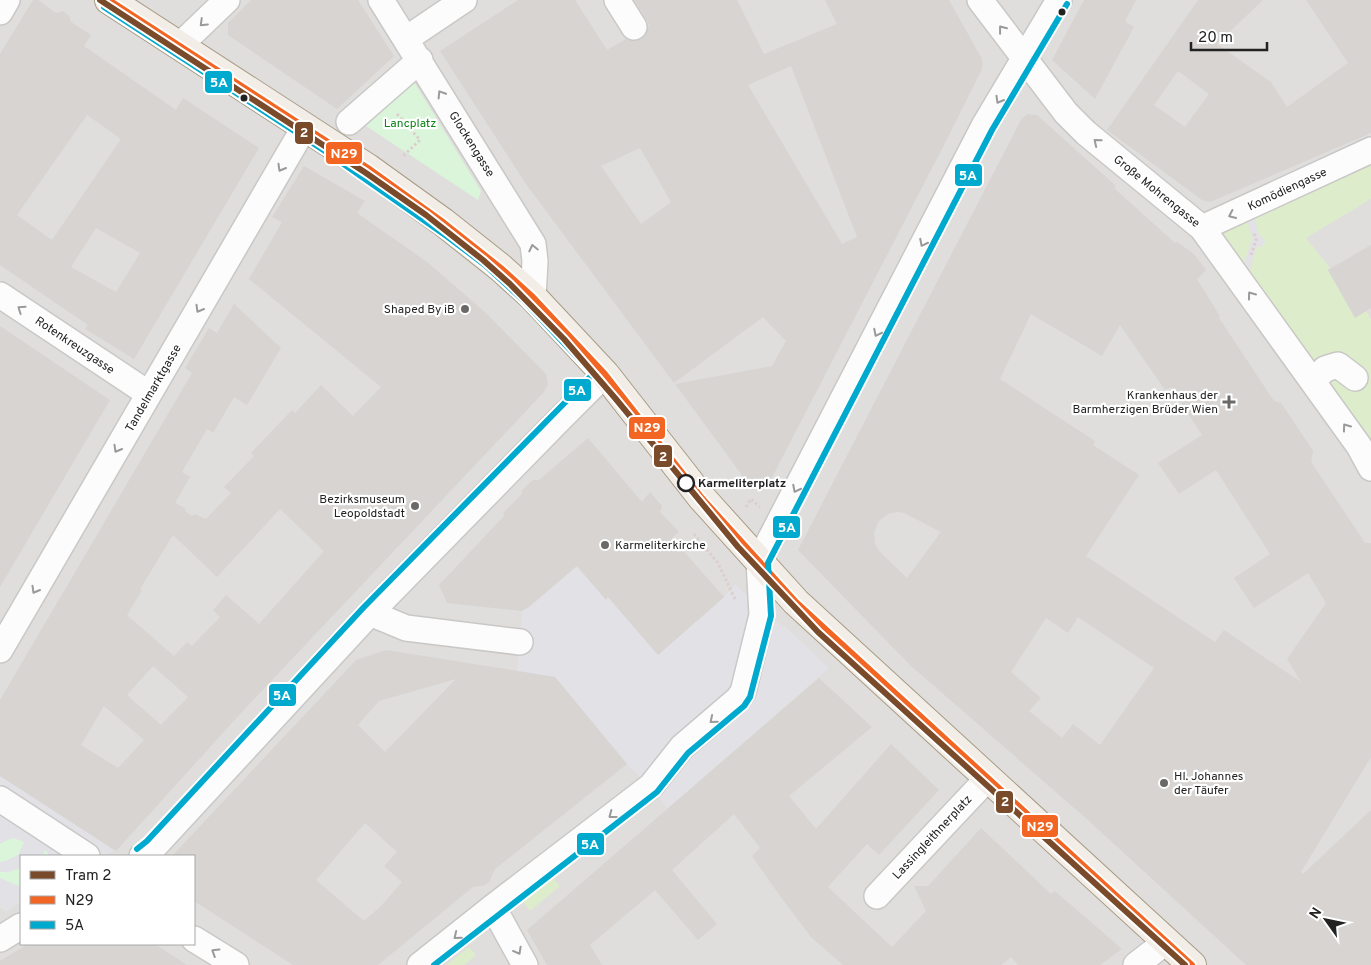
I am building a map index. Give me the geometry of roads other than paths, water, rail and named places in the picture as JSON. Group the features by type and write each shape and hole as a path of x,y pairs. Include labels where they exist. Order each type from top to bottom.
{"main road":[{"path":"109,0 305,126 443,222 501,268 533,297 605,374 702,498 814,620 1192,965"}],"street":[{"path":"0,12 7,0"},
{"path":"179,46 227,0"},
{"name":"Glockengasse","path":"381,0 533,244 535,261 533,297"},
{"path":"406,39 464,0"},
{"path":"617,0 634,27"},
{"name":"Große Mohrengasse","path":"980,0 1066,113 1086,133 1202,228 1359,446 1371,468"},
{"path":"420,965 655,773 682,746 738,699 742,692 762,615 759,561 984,126 1059,0"},
{"path":"349,122 420,60"},
{"name":"Tandelmarktgasse","path":"0,650 305,126"},
{"name":"Komödiengasse","path":"1202,228 1371,150"},
{"name":"Rotenkreuzgasse","path":"0,295 149,394"},
{"path":"1312,381 1325,369 1338,365 1355,378"},
{"path":"143,855 152,848 370,613 605,374"},
{"path":"370,613 406,628 520,642"},
{"name":"Lassingleithnerplatz","path":"877,896 988,778"},
{"path":"0,799 85,855"},
{"path":"493,907 526,965"},
{"path":"0,939 20,927"},
{"path":"195,940 236,965"},
{"path":"1136,965 1167,941"}],"tram line":[{"name":"2","path":"100,0 366,173 426,215 510,284 564,339 738,547 818,632 1185,965"}],"place":[{"name":"Shaped By iB","path":"465,309"},
{"name":"Krankenhaus der Barmherzigen Brüder Wien","path":"1229,402"},
{"name":"Karmeliterplatz","path":"686,483"},
{"name":"Bezirksmuseum Leopoldstadt","path":"415,506"},
{"name":"Karmeliterkirche","path":"605,545"},
{"name":"Hl. Johannes der Täufer","path":"1164,783"}],"park label":[{"name":"Lancplatz","path":"410,123"}]}
